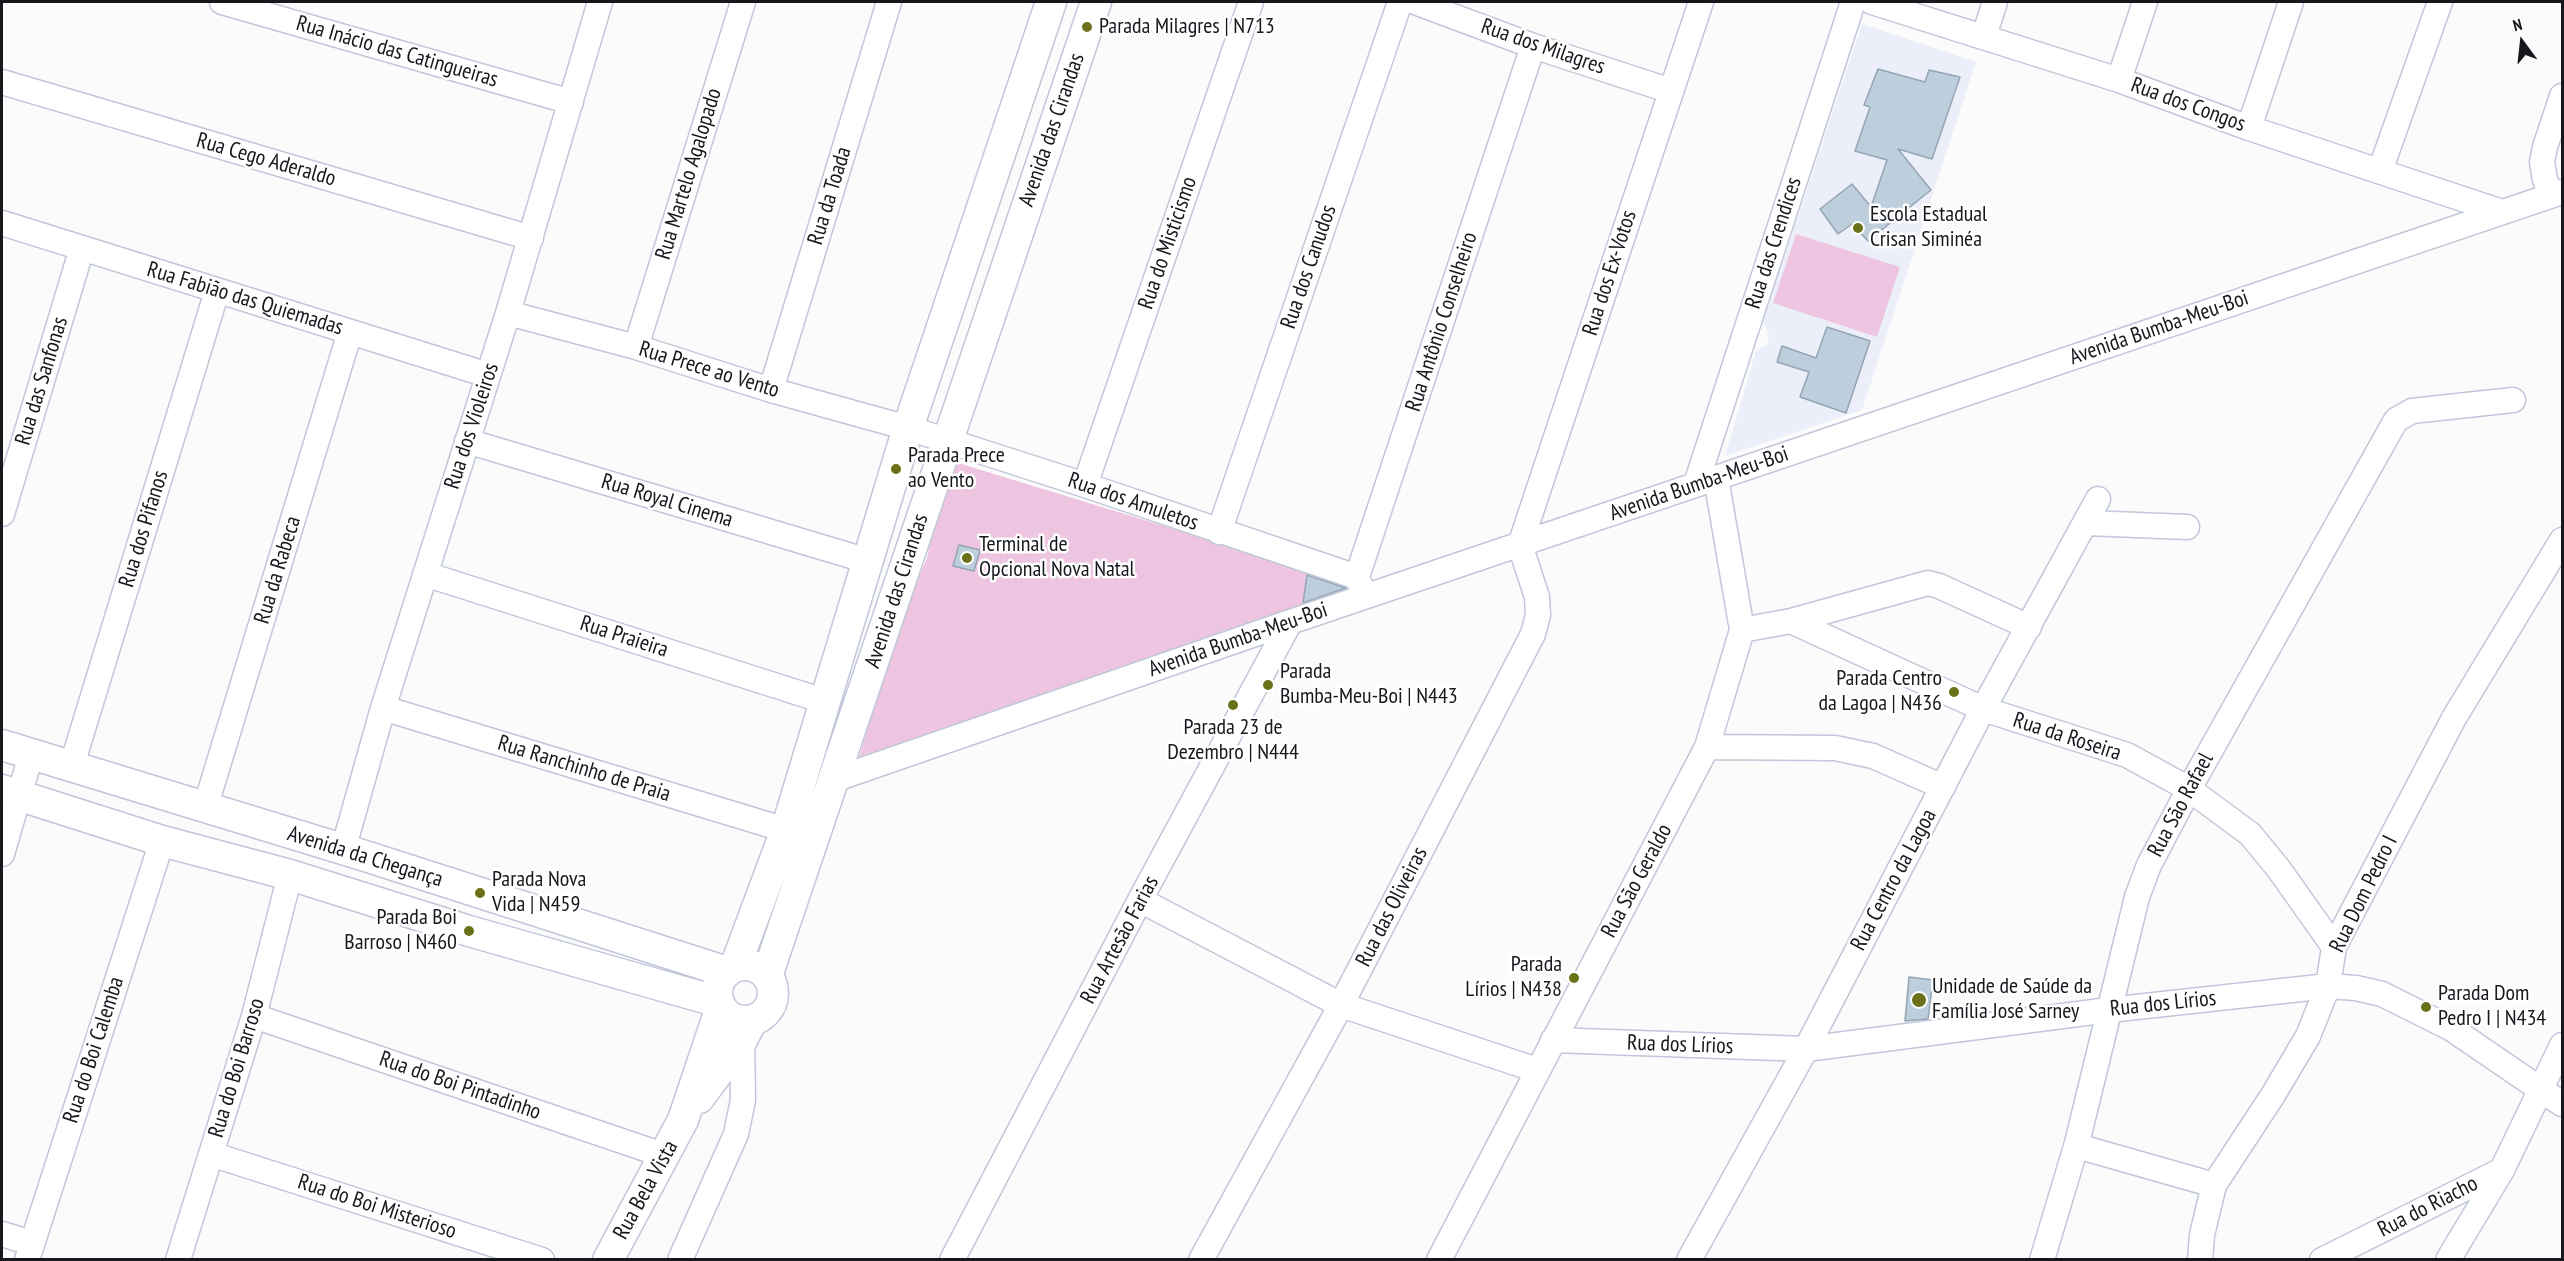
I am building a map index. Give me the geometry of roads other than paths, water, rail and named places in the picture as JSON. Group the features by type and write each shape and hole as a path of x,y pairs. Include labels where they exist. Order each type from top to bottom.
{"street":[{"name":"Rua Inácio das Catingueiras","path":"222,2 571,102"},
{"name":"Rua dos Violeiros","path":"344,850 383,708 508,313 600,2"},
{"name":"Rua Martelo Agalopado","path":"636,347 743,2"},
{"name":"Rua da Toada","path":"771,390 889,2"},
{"name":"Avenida das Cirandas","path":"731,969 786,830 908,428 1051,2"},
{"name":"Avenida das Cirandas","path":"767,976 836,779 1096,2"},
{"name":"Rua do Misticismo","path":"1085,485 1251,2"},
{"name":"Rua dos Canudos","path":"1219,532 1400,2"},
{"name":"Rua dos Milagres","path":"1415,2 1533,46 1671,91"},
{"name":"Rua dos Ex-Votos","path":"1520,545 1701,2"},
{"name":"Rua das Crendices","path":"1706,481 1853,2"},
{"name":"Rua dos Congos","path":"1872,2 1984,36 2249,128 2502,212"},
{"path":"1984,36 1995,2"},
{"path":"2119,81 2145,2"},
{"path":"2249,128 2291,2"},
{"path":"2380,171 2439,2"},
{"name":"Rua Antônio Conselheiro","path":"1361,587 1533,46"},
{"name":"Rua Cego Aderaldo","path":"2,82 531,238"},
{"path":"2557,194 2545,180 2542,162 2562,96"},
{"name":"Avenida Bumba-Meu-Boi","path":"836,779 1290,622 1361,587 1520,545 2557,194"},
{"name":"Rua Fabião das Quiemadas","path":"2,223 488,375"},
{"name":"Rua das Sanfonas","path":"2,514 82,248"},
{"name":"Rua dos Pifanos","path":"71,768 217,291"},
{"name":"Rua Prece ao Vento","path":"508,313 636,347 771,390 908,428"},
{"name":"Rua da Rabeca","path":"205,807 350,332"},
{"name":"Rua São Rafael","path":"2042,1260 2077,1146 2137,897 2149,865 2189,789 2396,420 2412,411 2513,400"},
{"name":"Rua dos Amuletos","path":"908,428 1085,485 1219,532 1361,587"},
{"name":"Rua Royal Cinema","path":"467,441 868,561"},
{"name":"Rua São Geraldo","path":"1439,1260 1707,747 1742,630 1706,481"},
{"name":"Rua Centro da Lagoa","path":"1689,1260 1806,1049 1983,709 2087,523 2098,499"},
{"path":"2087,523 2187,527"},
{"name":"Rua Dom Pedro I","path":"2200,1260 2202,1235 2214,1185 2273,1095 2308,1036 2328,986 2334,947 2454,718 2562,540"},
{"name":"Rua das Oliveiras","path":"1201,1260 1341,1005 1533,634 1538,615 1537,597 1520,545"},
{"name":"Rua Praieira","path":"425,574 824,701"},
{"path":"1742,630 1791,621 1928,583 2029,627"},
{"name":"Rua da Roseira","path":"1791,621 1983,709 2127,755 2189,789 2250,834 2278,867 2334,947"},
{"name":"Rua Artesão Farias","path":"952,1260 1140,900 1290,622"},
{"name":"Rua Ranchinho de Praia","path":"383,708 786,830"},
{"name":"Avenida da Chegança","path":"2,745 731,969"},
{"path":"1707,747 1835,748 1873,756 1943,787"},
{"path":"2,854 10,793 31,754"},
{"name":"Avenida da Chegança","path":"10,793 162,841 302,879 720,1005"},
{"name":"Rua do Boi Calemba","path":"29,1251 162,841"},
{"path":"302,879 344,850 349,893"},
{"name":"Rua do Boi Barroso","path":"178,1260 254,1016 302,879"},
{"path":"1140,900 1341,1005 1538,1070"},
{"path":"680,1260 736,1134 744,1101 747,1030 726,1014 720,1005 717,994 718,983 731,969 744,965 755,967 767,976 773,992 771,1003 766,1012 747,1030 683,1120"},
{"name":"Rua dos Lírios","path":"1553,1040 1806,1049 2109,1010 2328,986 2356,988 2392,999 2452,1029 2562,1104"},
{"path":"683,1120 720,1005"},
{"name":"Rua do Boi Pintadinho","path":"254,1016 666,1156"},
{"path":"2448,1260 2502,1170 2562,1044"},
{"name":"Rua Bela Vista","path":"608,1260 666,1156 683,1120"},
{"path":"2077,1146 2214,1185"},
{"name":"Rua do Boi Misterioso","path":"211,1154 542,1260"},
{"name":"Rua do Riacho","path":"2322,1260 2502,1170"},
{"path":"2,1234 29,1251"}],"place":[{"name":"Parada Milagres | N713","path":"1087,27"},
{"name":"Escola Estadual Crisan Siminéa","path":"1858,228"},
{"name":"Parada Prece ao Vento","path":"896,469"},
{"name":"Terminal de Opcional Nova Natal","path":"967,558"},
{"name":"Parada Bumba-Meu-Boi | N443","path":"1268,685"},
{"name":"Parada Centro da Lagoa | N436","path":"1954,692"},
{"name":"Parada 23 de Dezembro | N444","path":"1233,705"},
{"name":"Parada Nova Vida | N459","path":"480,893"},
{"name":"Parada Boi Barroso | N460","path":"469,931"},
{"name":"Parada Lírios | N438","path":"1574,978"},
{"name":"Unidade de Saúde da Família José Sarney","path":"1919,1000"},
{"name":"Parada Dom Pedro I | N434","path":"2426,1007"}]}
